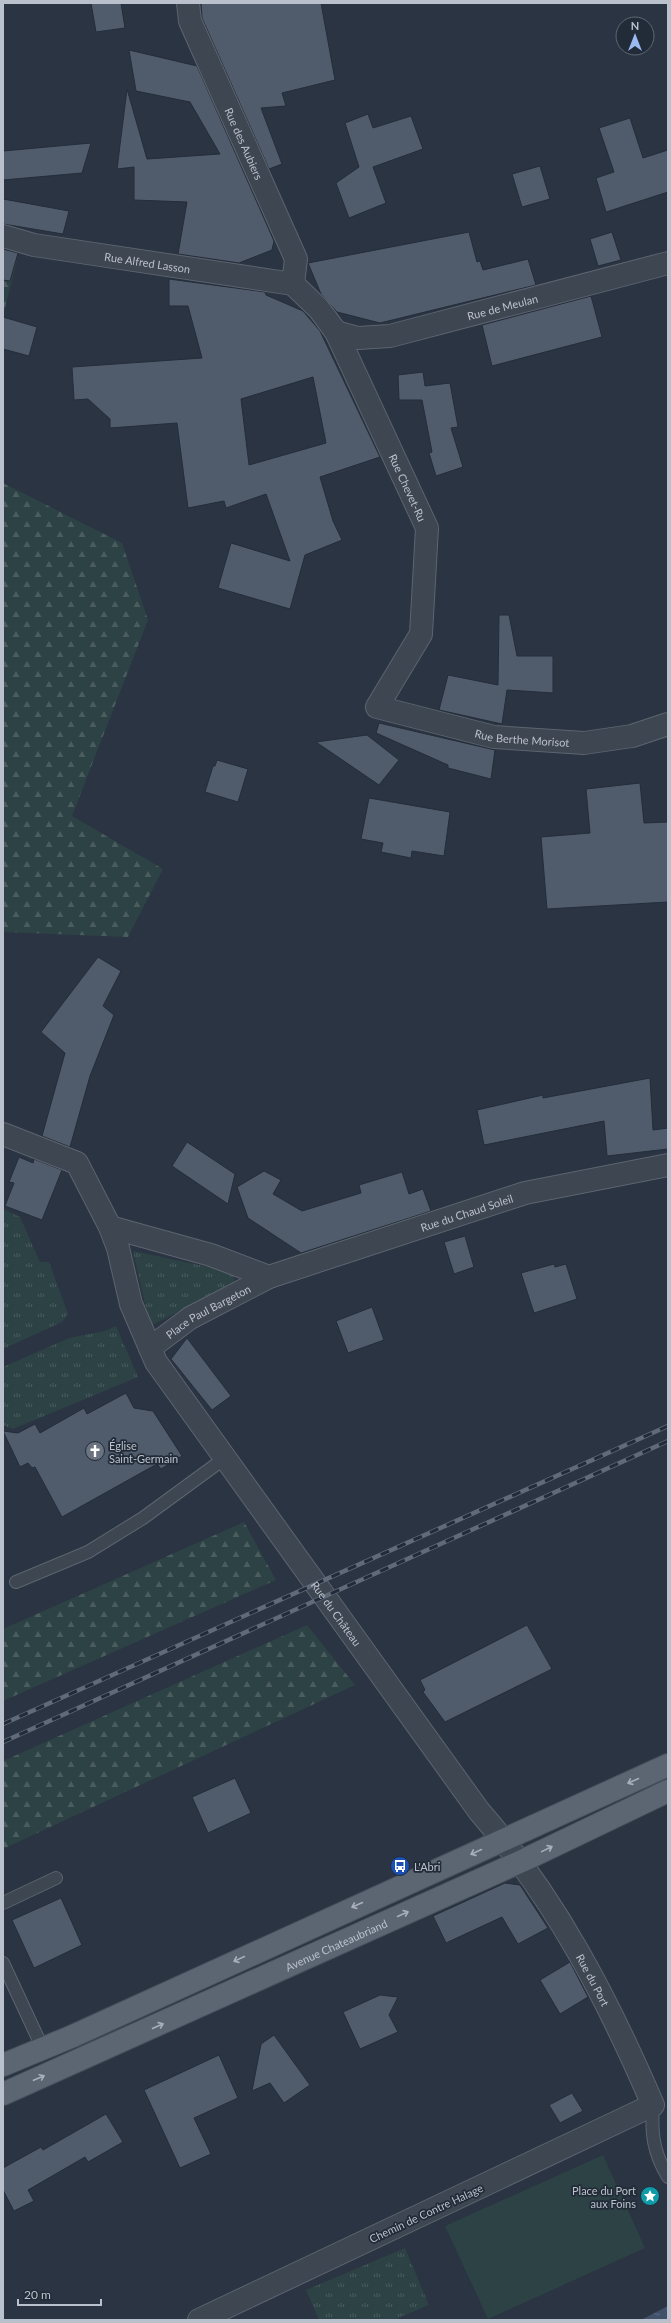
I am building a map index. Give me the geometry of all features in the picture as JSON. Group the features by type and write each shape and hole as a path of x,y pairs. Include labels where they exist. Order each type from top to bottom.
{"main road":[{"path":"3,2065 668,1764"},
{"name":"Avenue Chateaubriand","path":"3,2094 522,1861 668,1791"}],"street":[{"name":"Rue des Aubiers","path":"188,3 190,20 296,259 293,284"},
{"name":"Rue Alfred Lasson","path":"3,236 34,245 293,284"},
{"name":"Rue de Meulan","path":"336,332 358,338 390,336 668,263"},
{"name":"Rue Chevet-Ru","path":"293,284 319,309 336,332 427,528 421,634 377,707"},
{"name":"Rue Berthe Morisot","path":"377,707 494,737 584,743 632,736 668,724"},
{"path":"3,1134 77,1163 110,1227 118,1248 130,1304 153,1355"},
{"name":"Rue du Chaud Soleil","path":"269,1277 525,1193 668,1165"},
{"path":"110,1227 211,1256 269,1277"},
{"name":"Place Paul Bargeton","path":"153,1355 190,1318 269,1277"},
{"name":"Rue du Château","path":"153,1355 225,1458 479,1810 522,1861"},
{"name":"Rue du Port","path":"522,1861 597,1982 653,2105"},
{"name":"Chemin de Contre Halage","path":"199,2320 653,2105"}],"lane":[{"path":"16,1582 88,1552 143,1518 225,1458"},
{"path":"3,1904 56,1878"},
{"path":"3,1963 43,2048"},
{"path":"653,2105 651,2135 661,2165 668,2177"}],"green space":[{"path":"3,256 17,260 3,316"},
{"path":"3,483 122,543 148,620 72,816 163,869 128,937 3,932"},
{"path":"3,1209 20,1217 40,1262 49,1262 68,1314 62,1322 3,1349"},
{"path":"133,1251 232,1272 236,1283 150,1326"},
{"path":"116,1326 138,1377 13,1429 3,1425 3,1367 69,1338 105,1331"},
{"path":"244,1522 276,1580 3,1701 3,1629"},
{"path":"307,1625 355,1685 3,1849 3,1761"},
{"path":"603,2155 645,2248 488,2319 445,2226"},
{"path":"405,2248 429,2305 393,2320 319,2320 306,2290"}],"water":[{"path":"668,2306 668,2320 641,2320"}],"building":[{"path":"91,3 121,3 125,28 96,32"},
{"path":"201,3 321,3 335,80 282,93 286,106 261,108 282,164 269,169 202,18"},
{"path":"129,50 197,66 274,241 272,250 239,263 178,254 187,202 134,200 134,167 117,169 127,89 147,159 220,154 190,102 136,91"},
{"path":"368,114 373,128 411,116 423,149 373,167 386,203 349,218 336,183 359,167 345,123"},
{"path":"630,118 643,158 668,150 668,192 606,212 596,178 614,172 599,128"},
{"path":"91,143 82,173 3,180 3,151"},
{"path":"540,166 550,199 522,207 512,174"},
{"path":"3,199 69,211 63,234 3,224"},
{"path":"469,232 477,262 480,261 483,270 528,259 536,285 380,323 337,312 321,294 308,263"},
{"path":"612,232 621,260 598,266 590,239"},
{"path":"3,249 18,253 10,281 3,280"},
{"path":"169,279 265,292 266,295 303,311 320,331 380,457 320,477 333,521 342,540 305,555 290,609 218,588 231,543 290,561 266,494 226,508 224,501 188,508 177,423 110,428 110,419 88,399 74,400 72,367 202,358 188,306 169,306","holes":["313,377 326,443 249,465 241,399"]},
{"path":"591,296 602,337 492,366 482,325"},
{"path":"3,317 37,327 29,356 3,349"},
{"path":"423,372 425,386 450,383 458,427 451,428 463,467 436,476 429,453 432,452 422,400 399,400 398,375"},
{"path":"499,615 509,615 517,656 553,656 553,693 507,690 502,724 439,710 448,675 498,685"},
{"path":"379,723 495,750 491,779 448,768 448,765 376,733"},
{"path":"367,735 399,760 379,785 316,742"},
{"path":"217,760 248,769 238,802 205,792 213,766 215,766"},
{"path":"640,783 644,823 668,822 668,902 547,909 541,837 590,833 586,789"},
{"path":"369,798 450,812 444,856 412,851 411,858 381,852 383,843 361,839"},
{"path":"98,957 121,971 103,1006 114,1015 90,1076 70,1147 42,1136 65,1053 41,1032"},
{"path":"650,1078 653,1130 668,1128 668,1149 607,1156 604,1121 484,1145 477,1110 543,1095 543,1098"},
{"path":"187,1142 235,1174 228,1204 172,1166"},
{"path":"19,1157 33,1163 34,1159 62,1170 42,1220 5,1206 14,1183 9,1182"},
{"path":"264,1171 281,1180 273,1194 302,1211 361,1193 359,1185 402,1172 409,1194 423,1189 431,1211 301,1253 248,1218 237,1187"},
{"path":"465,1236 474,1267 454,1274 444,1242"},
{"path":"554,1264 555,1267 566,1264 577,1299 534,1313 521,1273"},
{"path":"372,1307 384,1340 348,1353 336,1321"},
{"path":"187,1338 231,1396 212,1410 171,1359"},
{"name":"Église Saint-Germain","path":"126,1393 134,1408 153,1411 182,1456 161,1469 157,1464 62,1517 35,1467 32,1468 28,1463 20,1467 3,1431 18,1433 35,1424 40,1433 84,1408 87,1414"},
{"path":"527,1625 552,1669 445,1722 423,1692 425,1690 420,1680"},
{"path":"235,1778 251,1813 208,1833 192,1797"},
{"path":"505,1883 520,1885 548,1928 518,1944 502,1917 446,1943 433,1916"},
{"path":"61,1898 82,1945 34,1968 12,1920"},
{"path":"570,1962 588,1997 560,2014 540,1980"},
{"path":"380,1995 398,1997 389,2015 398,2032 360,2049 343,2012"},
{"path":"274,2035 310,2085 284,2103 270,2083 252,2091 261,2044"},
{"path":"219,2055 238,2098 194,2118 211,2154 180,2168 144,2090"},
{"path":"572,2093 583,2111 560,2123 549,2105"},
{"path":"106,2114 123,2142 88,2162 85,2157 28,2190 34,2201 14,2211 3,2190 3,2168 41,2147 43,2150"}],"railway":[{"path":"3,1724 668,1426"},
{"path":"3,1742 668,1441"}],"place":[{"name":"Église Saint-Germain","path":"95,1451"},
{"name":"L'Abri","path":"400,1866"},
{"name":"Place du Port aux Foins","path":"650,2196"}]}
